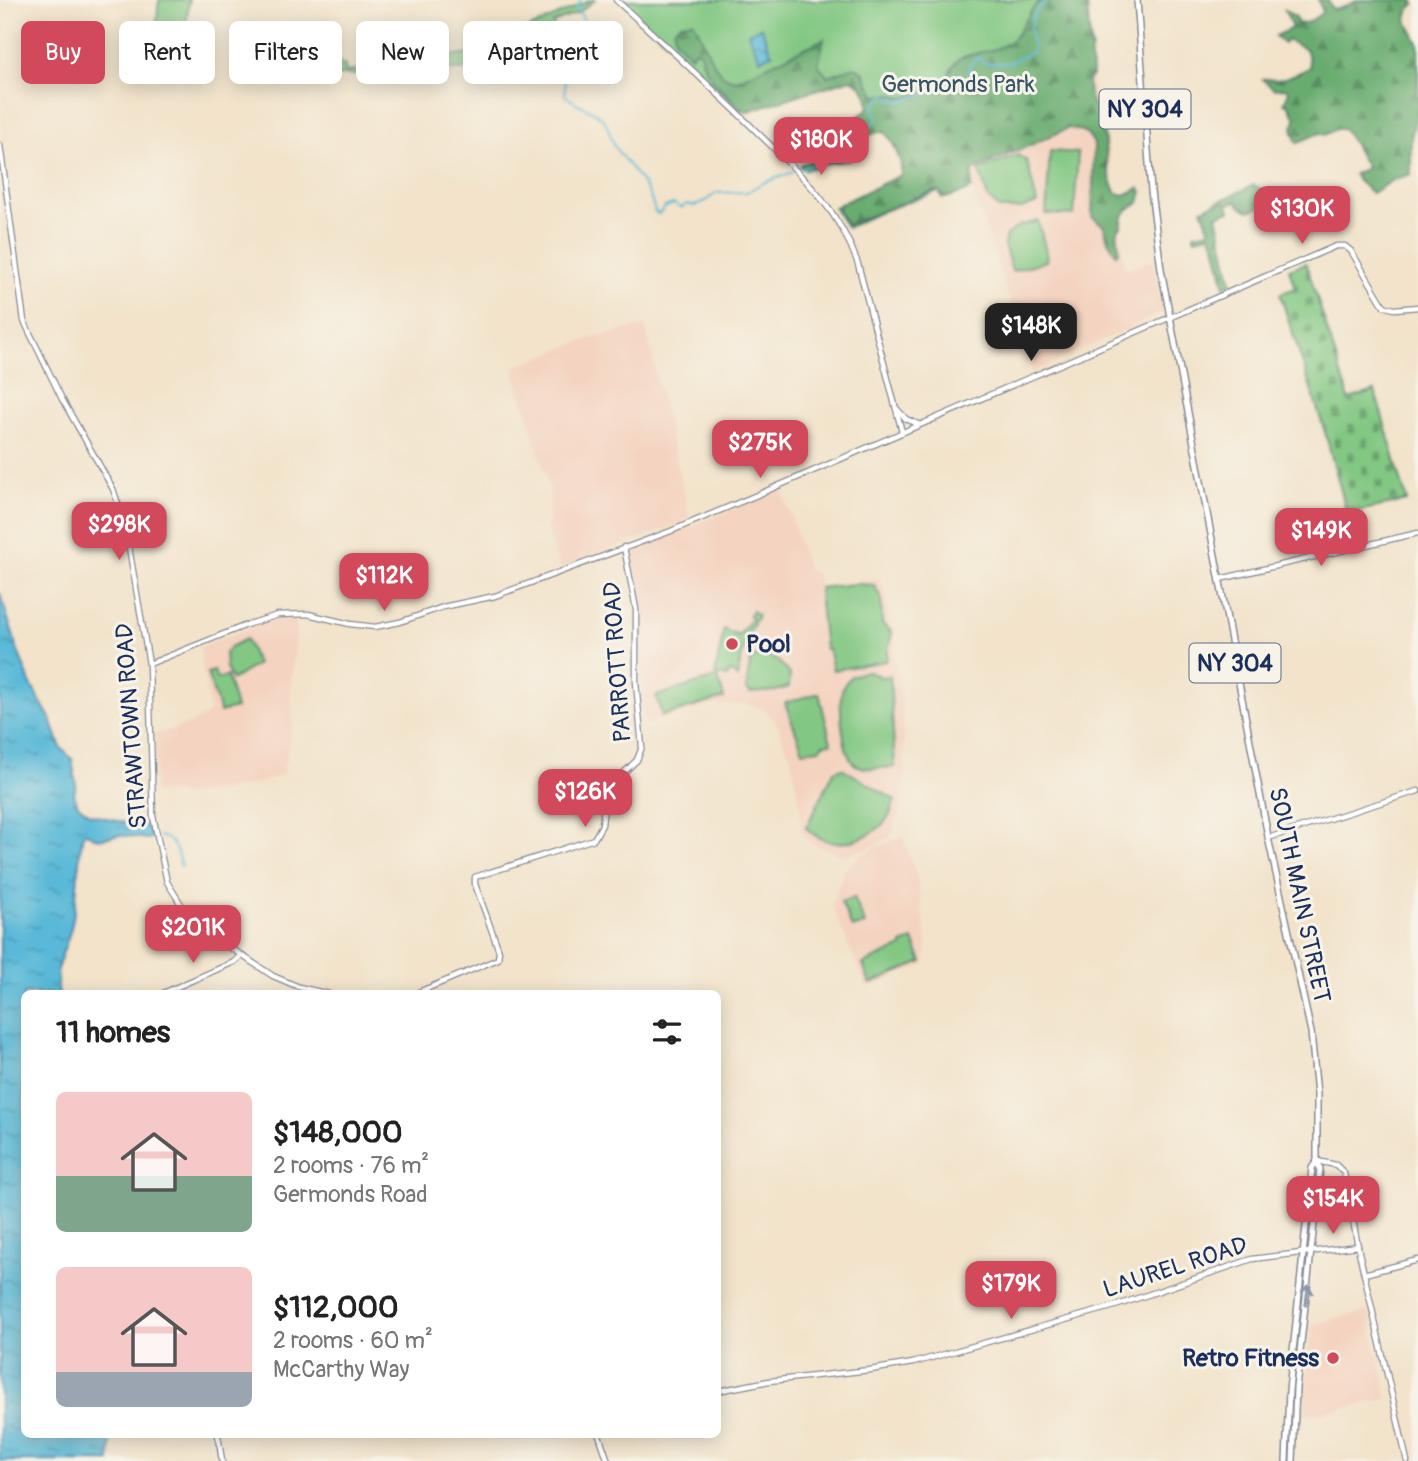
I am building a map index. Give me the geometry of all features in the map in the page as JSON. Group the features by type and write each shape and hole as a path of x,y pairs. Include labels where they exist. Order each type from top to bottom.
{"main road":[{"name":"NY 304","path":"1137,0 1153,212 1170,317"},
{"name":"SOUTH MAIN STREET","path":"1170,317 1268,838 1313,1046 1318,1101 1317,1161"},
{"name":"NY 304","path":"1293,1461 1296,1388 1320,1169 1317,1161"},
{"name":"NY 304","path":"1286,1461 1289,1390 1303,1253 1312,1168 1317,1161"}],"street":[{"path":"616,0 803,176 830,208 857,260 902,432"},
{"name":"STRAWTOWN ROAD","path":"0,145 24,321 62,399 113,489 125,524 149,664 152,810 165,876 175,898 194,920 241,956 287,983 314,990"},
{"name":"PARROTT ROAD","path":"424,990 498,959 499,951 475,883 476,876 594,839 602,825 606,790 640,754 642,733 636,676 636,616 624,547 757,495 1340,246 1351,251 1384,306 1394,309 1418,307"},
{"path":"895,405 906,419 922,423"},
{"path":"1220,579 1418,533"},
{"path":"149,664 278,615 303,614 366,626 387,625 443,607 498,595 624,547"},
{"path":"1268,838 1418,791"},
{"path":"170,990 234,962 241,956"},
{"path":"1317,1161 1336,1165 1343,1170 1407,1461"},
{"name":"LAUREL ROAD","path":"721,1390 769,1381 910,1364 1115,1306 1243,1261 1264,1256 1358,1246"},
{"path":"1364,1274 1418,1260"},
{"path":"218,1438 222,1461"},
{"path":"600,1438 608,1461"}],"shaded area":[{"path":"1092,76 1097,112 1103,112 1125,268 1153,260 1162,311 1033,372 967,171 1081,77"},
{"path":"645,325 690,520 560,568 547,528 551,493 515,374 516,366 586,340"},
{"path":"782,491 808,569 817,574 820,586 879,579 887,598 888,620 895,635 906,776 901,806 890,838 843,856 812,844 801,830 800,804 791,758 776,722 763,708 743,704 710,705 645,724 639,604 631,551"},
{"path":"296,617 290,689 293,721 283,775 248,786 195,795 155,792 154,734 191,724 210,712 199,647 266,622"},
{"path":"903,836 917,879 927,944 925,964 867,988 832,906 844,871 864,853"},
{"path":"1369,1311 1388,1399 1305,1416 1312,1324"}],"green space":[{"path":"159,0 189,0 186,21 157,21"},
{"path":"595,0 578,13 558,21 545,21"},
{"name":"Germonds Park","path":"621,0 1085,0 1092,50 1089,51 1092,76 1082,77 967,171 972,188 942,198 939,191 883,211 847,228 834,208 906,175 863,71 740,110"},
{"path":"1041,0 1087,0 1092,73 1088,88 1102,124 1110,176 1117,193 1125,195 1139,188 1142,191 1139,203 1126,211 1117,231 1119,252 1116,254 1108,241 1104,226 1092,217 1094,144 1084,132 1069,128 972,171 972,187 967,191 945,198 938,191 933,191 847,225 838,211 838,205 901,175 899,157 890,139 882,131 867,136 850,160 805,170 800,166 825,157 837,147 844,128 868,109 867,94 862,87 851,79 744,112 713,81 699,50 694,51 691,56 675,40 674,29 681,23 693,21 715,66 728,78 737,80 824,39 818,64 827,76 855,67 861,70 876,96 893,94 902,98 939,86 956,62 963,57 1006,44 1017,34 1032,9"},
{"path":"1318,0 1328,0 1333,10 1360,0 1413,0 1415,4 1409,9 1406,19 1418,43 1418,109 1411,138 1411,174 1393,180 1372,193 1354,174 1367,168 1348,134 1343,129 1336,129 1297,143 1292,130 1296,119 1288,104 1284,103 1289,92 1286,88 1274,89 1262,79 1284,78 1310,67 1307,50 1287,40 1284,44 1275,36 1292,28 1285,10 1296,17 1297,23 1307,22 1323,12"},
{"path":"463,55 463,70 449,70 449,56"},
{"path":"342,64 346,72 356,70 356,75 342,75"},
{"path":"1050,151 1078,153 1074,215 1046,214"},
{"path":"1018,155 1027,161 1037,203 1021,209 1000,209 988,198 979,170"},
{"path":"1254,185 1262,190 1267,205 1249,211 1237,201 1228,204 1230,211 1217,215 1232,284 1225,287 1215,244 1210,235 1194,238 1194,234 1210,231 1202,209"},
{"path":"1038,221 1047,255 1046,261 1012,271 1004,245 1006,235 1019,226"},
{"path":"1306,263 1349,399 1375,391 1407,501 1347,513 1325,432 1280,294 1295,288 1289,269"},
{"path":"874,585 881,597 882,624 892,632 886,661 833,670 828,648 825,649 820,588"},
{"name":"Pool","path":"752,611 758,615 744,645 737,678 729,672 727,677 715,674 724,629 738,636 752,619 749,616"},
{"path":"246,639 257,664 232,680 226,668 225,653 230,647"},
{"path":"769,656 790,674 789,687 750,693 746,689 751,657"},
{"path":"214,671 217,679 227,676 236,708 220,712 207,673"},
{"path":"866,671 882,677 890,676 895,767 860,767 851,760 847,752 841,718 842,690 851,676"},
{"path":"718,677 724,698 662,716 656,696"},
{"path":"819,693 831,743 823,744 819,749 803,751 785,703"},
{"path":"842,768 895,800 889,816 877,830 848,842 829,841 806,828 834,771"},
{"path":"854,897 865,924 852,928 841,902"},
{"path":"913,940 922,962 870,984 863,964"}],"water":[{"path":"761,27 772,54 760,59 748,33"},
{"path":"0,593 31,685 50,718 61,748 72,759 76,784 74,794 78,805 90,814 130,824 146,825 152,837 148,839 120,835 98,839 87,833 83,834 73,919 58,968 58,990 21,990 21,1438 111,1438 110,1461 0,1461"}],"waterway":[{"path":"581,0 577,7 585,23 577,50 565,72 565,95 604,121 615,147 644,185 655,212 659,214 665,207 674,204 681,208 687,204 694,206 716,193 747,192 793,172"},
{"path":"801,169 844,156 859,134 876,120 873,106 885,95 900,102 951,85 959,85 969,77 970,65 979,58 984,63 1008,63 1032,52 1032,19 1037,10 1049,0"},
{"path":"159,836 172,843 181,866"}],"place":[{"name":"Pool","path":"732,644"},
{"name":"Retro Fitness","path":"1333,1358"}]}
